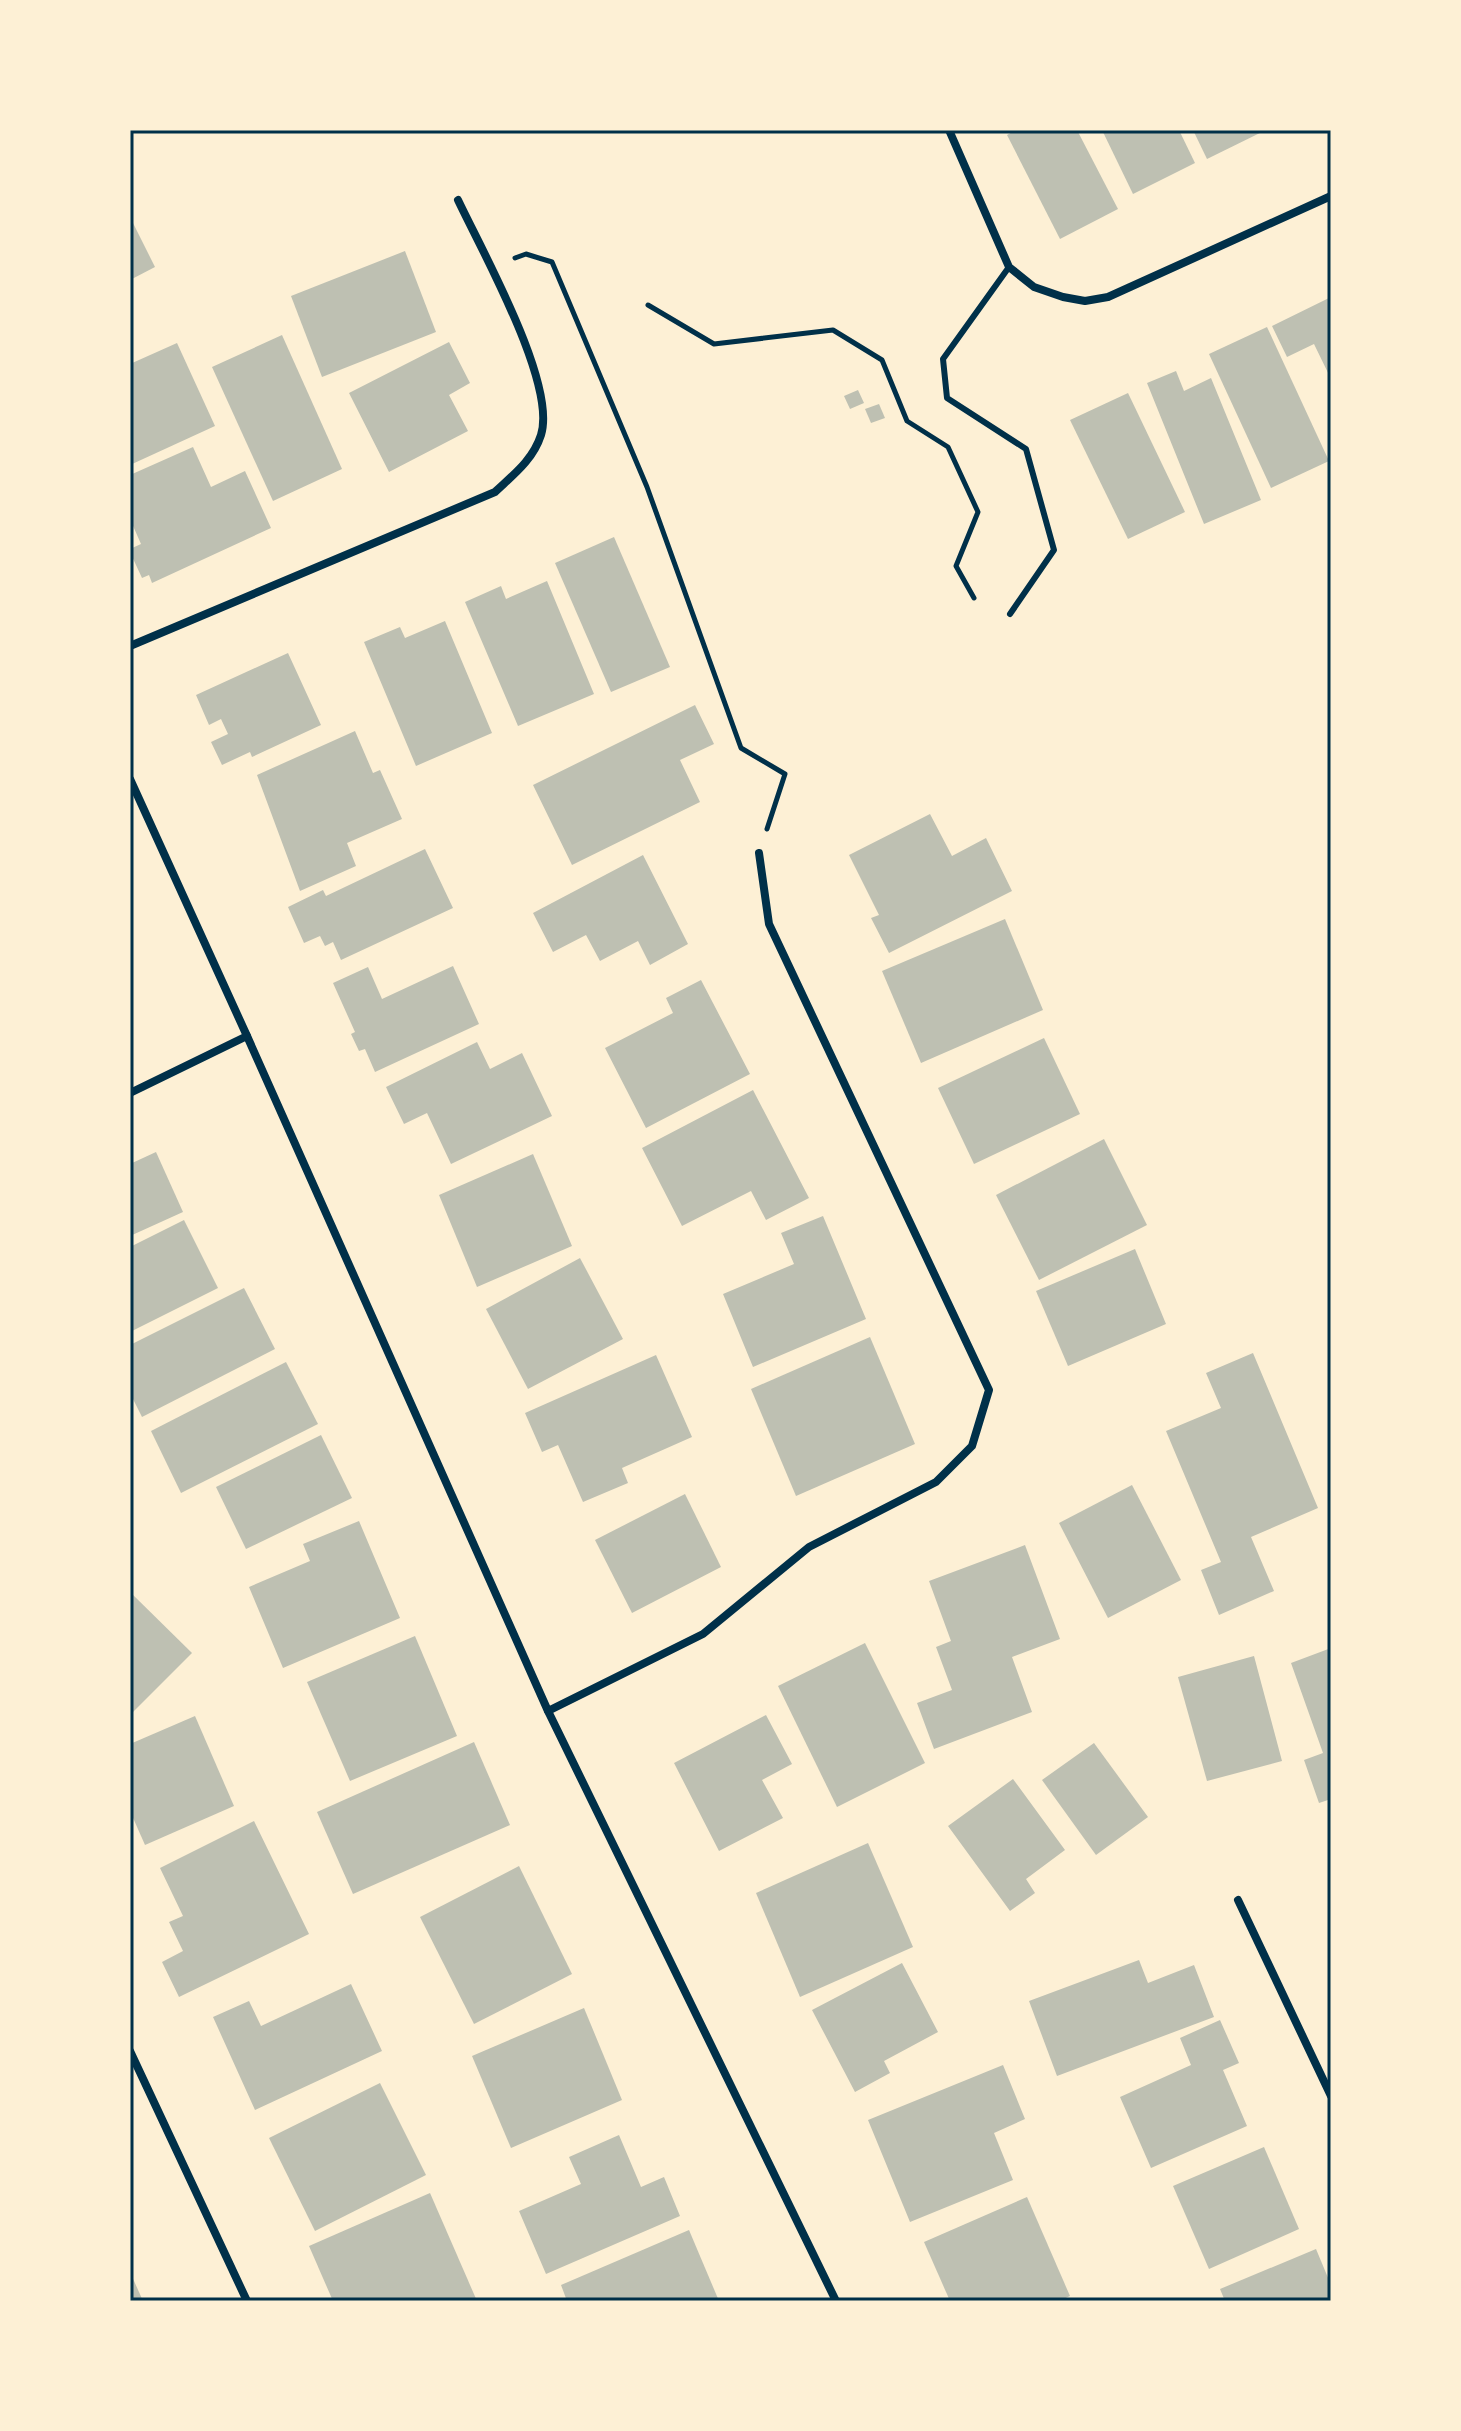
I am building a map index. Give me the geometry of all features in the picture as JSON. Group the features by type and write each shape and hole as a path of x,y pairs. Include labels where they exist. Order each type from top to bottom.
{"street":[{"path":"949,130 1009,267 1034,287 1085,301 1108,297 1331,196"},
{"path":"130,646 495,492 528,462 541,435 544,408 533,361 458,200"},
{"path":"130,779 548,1711 836,2301"},
{"path":"548,1711 703,1634 809,1547 936,1482 972,1446 989,1390 769,924 759,853"},
{"path":"130,1093 247,1036"},
{"path":"1238,1900 1331,2096"},
{"path":"130,2051 247,2301"}],"lane":[{"path":"1009,267 943,359 947,398 1026,449 1054,550 1010,614"}],"path":[{"path":"490,268 526,254 552,262 647,487 741,748 785,774 759,853"},
{"path":"648,305 714,344 833,330 882,360 907,421 948,447 978,512 956,566 974,598"}],"building":[{"path":"1016,130 1077,130 1118,209 1060,239 1007,135"},
{"path":"1102,130 1179,130 1195,163 1133,194"},
{"path":"1193,130 1266,130 1207,159"},
{"path":"130,217 155,267 130,280"},
{"path":"405,251 436,332 322,377 291,296"},
{"path":"1331,297 1331,379 1314,344 1287,357 1272,326"},
{"path":"1267,327 1329,461 1271,488 1209,354"},
{"path":"282,335 342,469 273,501 212,367"},
{"path":"449,342 470,383 449,395 468,431 389,472 349,393"},
{"path":"177,343 215,426 130,465 130,364"},
{"path":"1176,371 1184,391 1211,378 1261,500 1204,524 1147,383"},
{"path":"858,390 864,403 850,409 844,396"},
{"path":"1128,393 1185,512 1128,539 1070,420"},
{"path":"879,404 885,418 871,423 865,409"},
{"path":"193,447 211,487 245,471 271,528 152,583 149,575 142,578 130,552 130,549 141,544 130,519 130,475"},
{"path":"614,537 670,667 611,692 555,563"},
{"path":"547,581 594,694 518,726 465,602 501,586 506,599"},
{"path":"445,621 492,733 416,766 364,642 400,627 405,638"},
{"path":"288,653 321,725 252,757 250,752 222,765 211,742 228,734 221,719 209,725 196,695"},
{"path":"695,705 714,744 680,760 700,802 572,865 533,785"},
{"path":"355,731 373,773 380,770 402,819 347,843 356,866 300,891 257,775"},
{"path":"930,814 952,856 986,838 1012,891 889,953 871,918 879,915 849,855"},
{"path":"425,849 453,908 341,960 333,942 325,946 320,936 304,943 288,907 323,890 326,896"},
{"path":"643,855 688,944 650,965 638,941 600,961 586,935 553,952 533,913"},
{"path":"1005,919 1043,1010 921,1063 882,971"},
{"path":"453,966 479,1024 375,1072 365,1049 359,1051 351,1034 355,1032 333,983 368,967 382,999"},
{"path":"701,980 750,1074 646,1128 605,1048 673,1013 666,998"},
{"path":"1044,1038 1080,1114 974,1164 938,1088"},
{"path":"477,1042 490,1069 522,1053 552,1116 451,1164 427,1113 404,1124 386,1087"},
{"path":"753,1090 809,1198 766,1220 751,1191 682,1226 642,1148"},
{"path":"1104,1139 1147,1225 1039,1280 996,1195"},
{"path":"156,1152 183,1212 130,1236 130,1164"},
{"path":"533,1154 572,1246 477,1287 439,1195"},
{"path":"823,1216 866,1319 753,1367 723,1294 794,1264 781,1233"},
{"path":"184,1220 218,1288 130,1332 130,1247"},
{"path":"1135,1249 1166,1324 1068,1366 1036,1291"},
{"path":"580,1258 623,1339 528,1389 486,1309"},
{"path":"244,1288 275,1349 142,1417 130,1393 130,1345"},
{"path":"870,1337 915,1444 796,1496 751,1389"},
{"path":"1253,1353 1318,1508 1251,1537 1274,1591 1219,1615 1201,1570 1221,1562 1166,1431 1221,1408 1206,1373"},
{"path":"656,1355 692,1437 622,1468 628,1483 583,1502 558,1445 542,1452 525,1413"},
{"path":"286,1362 318,1424 181,1493 151,1431"},
{"path":"321,1435 352,1498 246,1549 216,1487"},
{"path":"1132,1485 1181,1580 1108,1618 1059,1523"},
{"path":"685,1494 721,1567 632,1613 595,1540"},
{"path":"359,1521 400,1618 283,1668 249,1587 310,1561 303,1544"},
{"path":"1025,1545 1060,1639 1012,1657 1032,1712 934,1749 917,1703 952,1690 936,1647 951,1641 929,1581"},
{"path":"130,1592 192,1653 130,1715"},
{"path":"415,1636 457,1736 350,1781 307,1682"},
{"path":"865,1643 925,1763 837,1807 778,1686"},
{"path":"1331,1648 1331,1799 1319,1803 1304,1760 1323,1753 1291,1663"},
{"path":"1254,1656 1282,1761 1207,1781 1178,1677"},
{"path":"766,1715 792,1764 762,1780 783,1818 719,1851 674,1763"},
{"path":"195,1716 234,1806 145,1845 130,1811 130,1744"},
{"path":"474,1742 510,1825 353,1894 317,1812"},
{"path":"1094,1743 1148,1817 1096,1855 1042,1780"},
{"path":"1013,1779 1065,1850 1026,1879 1035,1893 1010,1911 948,1826"},
{"path":"254,1821 309,1934 179,1997 162,1962 183,1951 169,1922 183,1916 160,1868"},
{"path":"868,1843 913,1947 800,1997 756,1893"},
{"path":"519,1866 572,1974 474,2024 420,1917"},
{"path":"1139,1960 1148,1983 1194,1965 1214,2017 1057,2076 1029,2001"},
{"path":"902,1963 938,2032 884,2061 890,2073 855,2092 812,2010"},
{"path":"351,1984 382,2051 255,2110 213,2017 249,2001 261,2026"},
{"path":"584,2008 622,2100 511,2148 472,2056"},
{"path":"1220,2020 1239,2063 1223,2070 1247,2126 1151,2168 1120,2097 1191,2065 1180,2038"},
{"path":"1003,2065 1025,2119 994,2133 1013,2180 910,2222 868,2120"},
{"path":"380,2083 426,2175 315,2231 269,2138"},
{"path":"619,2135 641,2187 664,2177 680,2216 546,2274 519,2211 581,2184 569,2157"},
{"path":"1264,2147 1299,2229 1209,2269 1173,2186"},
{"path":"430,2193 477,2301 333,2301 309,2246"},
{"path":"1027,2197 1070,2296 1059,2301 950,2301 924,2242"},
{"path":"689,2230 719,2301 567,2301 561,2285"},
{"path":"1316,2249 1331,2285 1331,2301 1225,2301 1220,2289"},
{"path":"130,2272 143,2301 130,2301"}]}
